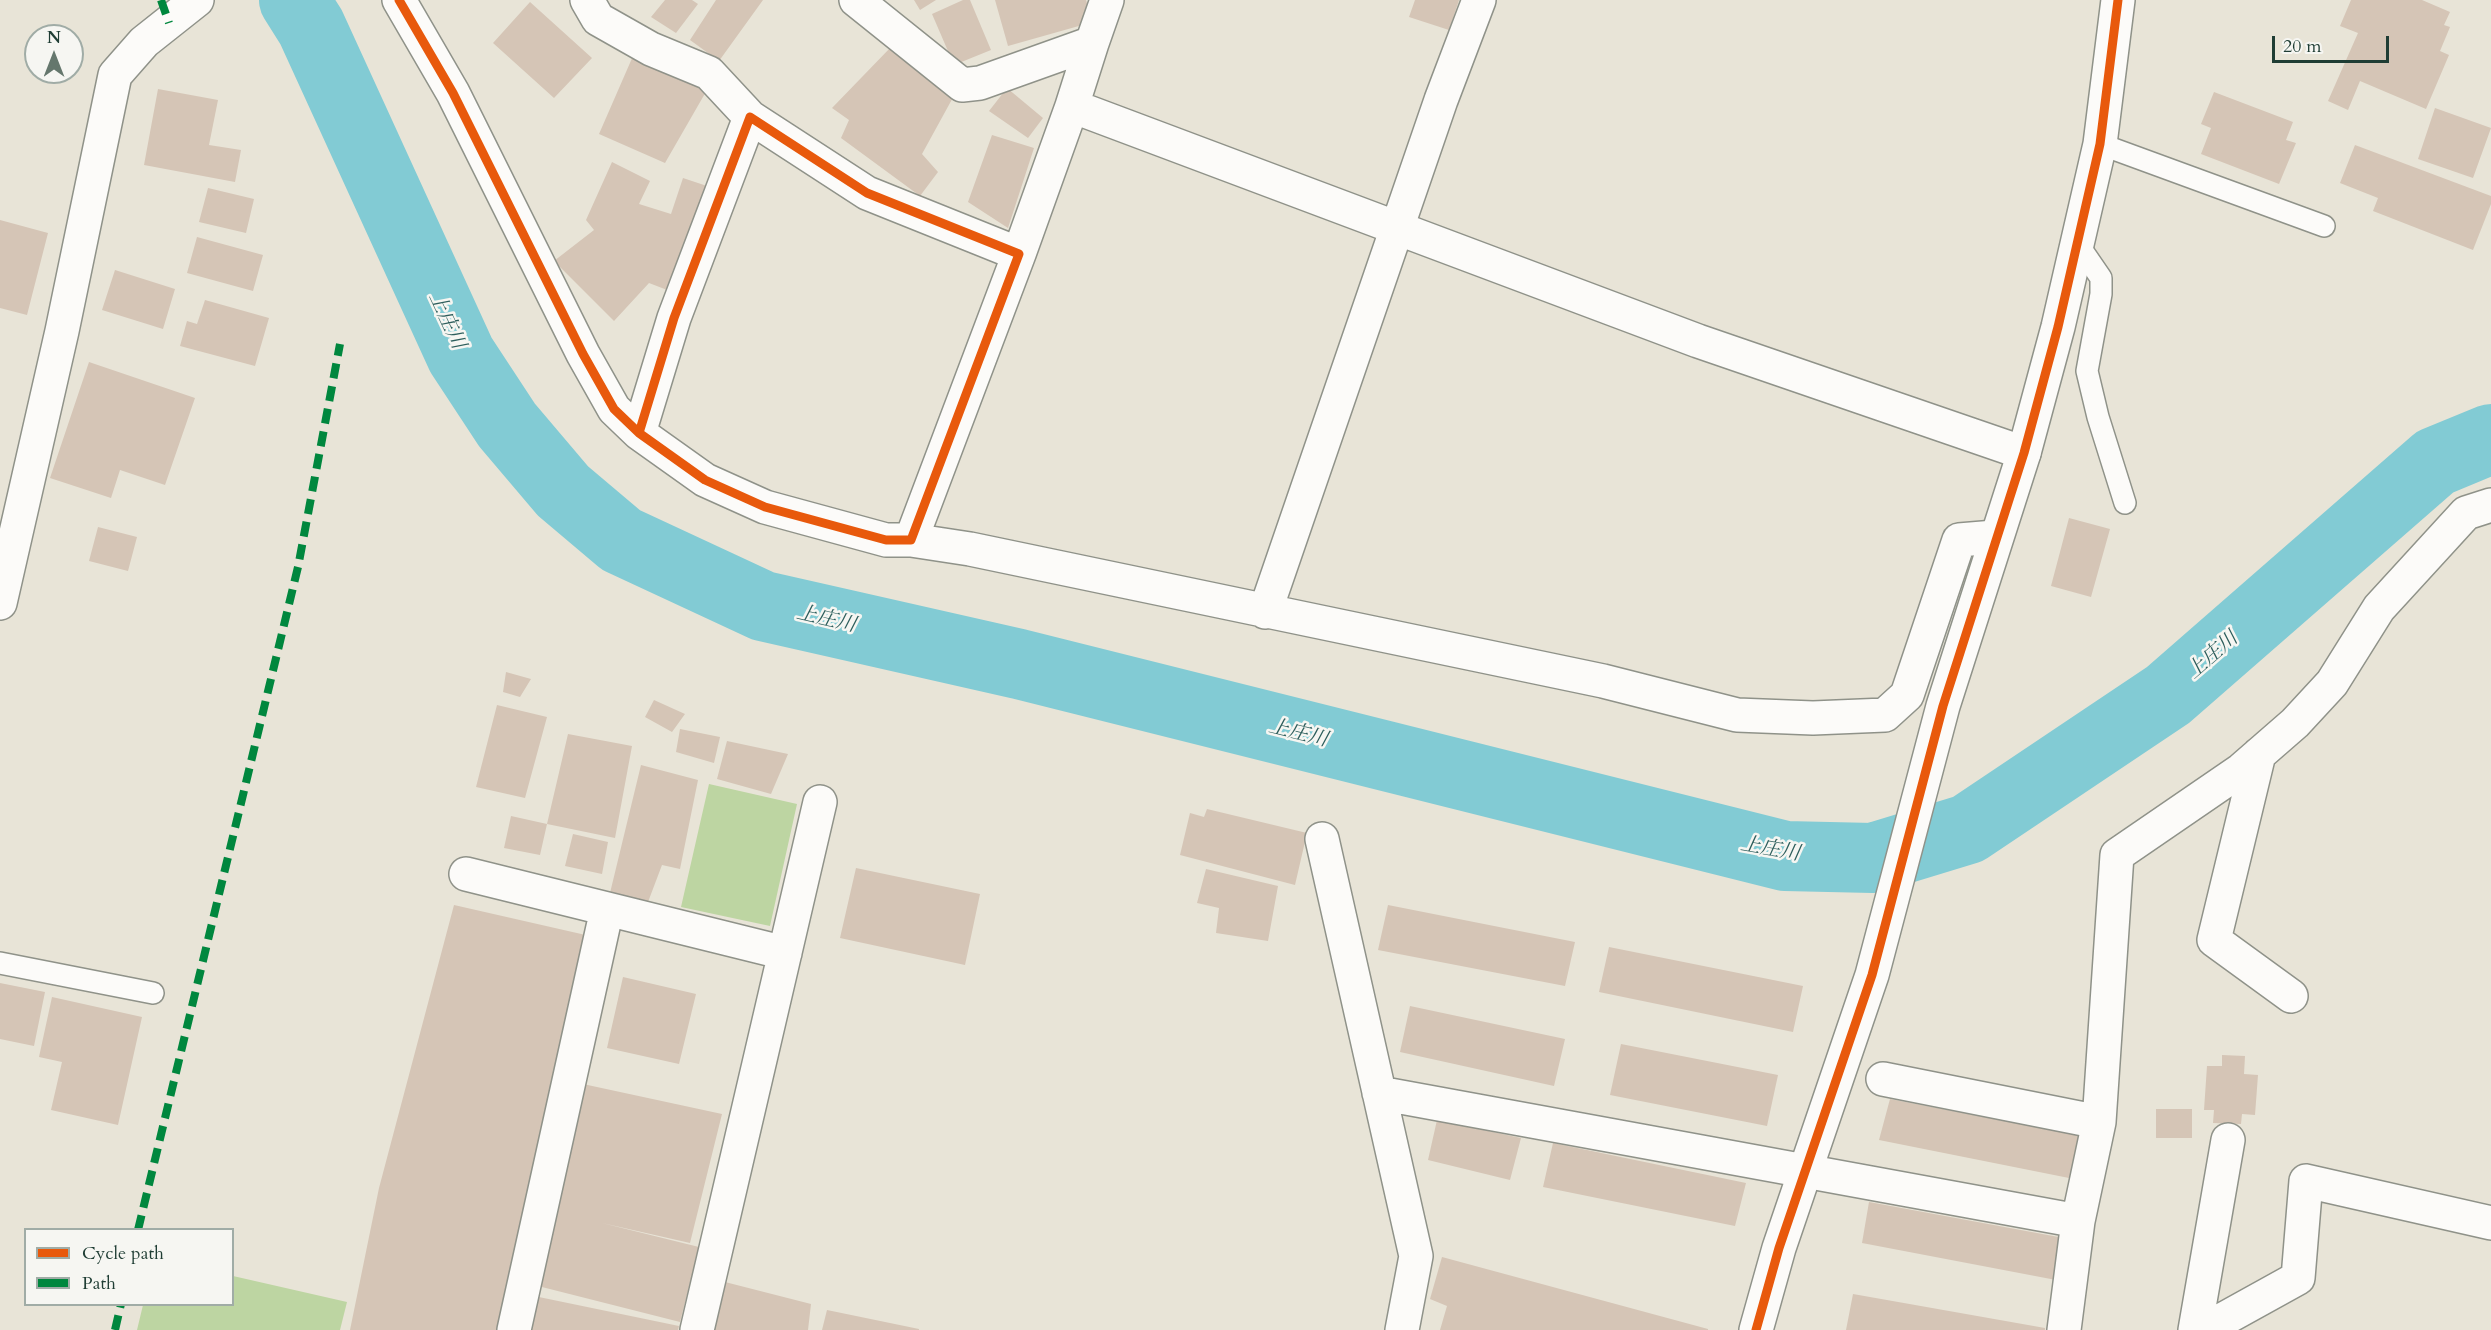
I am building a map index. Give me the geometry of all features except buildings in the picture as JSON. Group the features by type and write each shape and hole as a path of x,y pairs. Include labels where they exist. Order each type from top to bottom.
{"street":[{"path":"399,0 453,93 588,363 614,409 639,433 705,480 765,507 886,540 911,540 970,549 1603,681 1737,715 1813,718 1885,715 1907,695 1959,540 1995,537"},
{"path":"586,0 598,19 651,49 709,73 750,117 867,193 1019,254"},
{"path":"856,0 962,85 980,83 1092,43"},
{"path":"911,540 1019,254 1107,0"},
{"path":"1265,612 1441,100 1479,0"},
{"path":"1756,1330 1779,1248 1872,975 1943,706 1995,537 2024,453 2058,327 2100,144 2118,0"},
{"path":"0,603 4,563 62,331 115,75 144,42 195,1"},
{"path":"1072,106 1698,341 2024,453"},
{"path":"639,433 674,318 750,117"},
{"path":"2064,1330 2078,1221 2098,1122 2117,855 2241,770 2295,723 2332,683 2379,608 2466,513 2491,505"},
{"path":"2259,754 2214,940 2291,996"},
{"path":"697,1330 820,802"},
{"path":"1322,839 1416,1256 1402,1330"},
{"path":"466,874 785,953"},
{"path":"514,1330 607,909"},
{"path":"1883,1079 2098,1122"},
{"path":"1379,1093 1805,1169 2078,1221"},
{"path":"2195,1330 2228,1140"},
{"path":"2204,1330 2298,1278 2306,1181 2491,1223"}],"lane":[{"path":"2100,144 2324,226"},
{"path":"2077,243 2101,278 2101,294 2087,371 2097,417 2125,503"},
{"path":"0,963 153,993"}],"green space":[{"path":"709,784 797,804 770,926 681,907"},
{"path":"234,1276 347,1302 340,1330 137,1330 143,1306 234,1306"}],"waterway":[{"name":"上庄川","path":"294,0 311,27 461,355 507,425 563,491 621,540 763,606 1019,664 1785,856 1873,858 1968,829 2168,695 2435,462 2491,439"}],"marked path":[{"path":"161,0 169,23"},
{"path":"138,1228 298,567 340,344"},
{"path":"115,1330 121,1306"}],"cycle path":[{"path":"399,0 453,93 583,354 614,409 639,433 705,480 765,507 886,540 911,540 1019,254 867,193 750,117 674,318 639,433"},
{"path":"1756,1330 1779,1248 1872,975 1943,706 2024,453 2058,327 2100,144 2118,0"}]}
